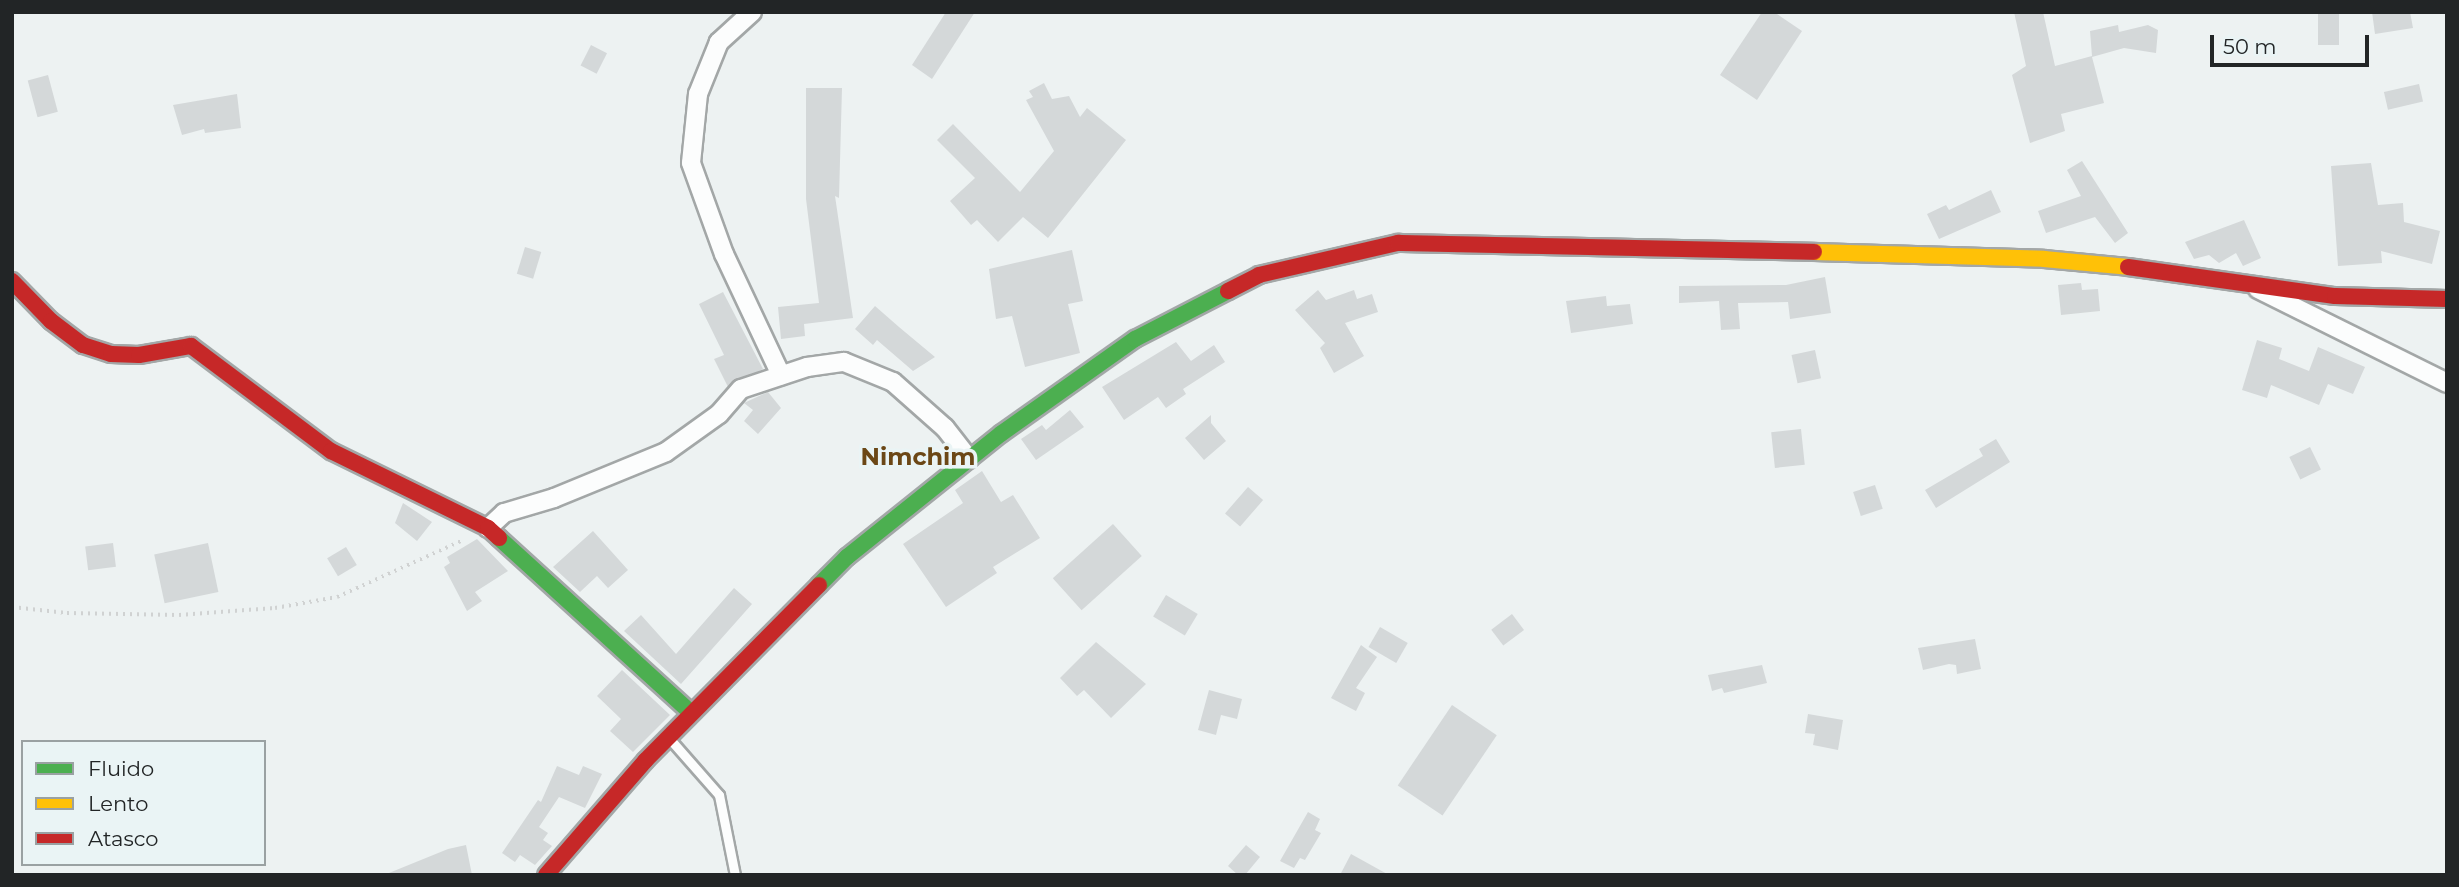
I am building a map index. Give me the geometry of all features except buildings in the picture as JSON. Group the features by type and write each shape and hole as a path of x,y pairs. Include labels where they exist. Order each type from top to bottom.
{"street":[{"path":"752,12 719,42 698,94 691,163 729,266 781,375"},
{"path":"546,875 668,737 847,557 969,459 1135,339 1259,275 1398,243 2044,259 2242,281 2335,296 2447,299"},
{"path":"12,281 51,321 83,345 111,354 139,355 191,346 331,451 488,528 691,713"},
{"path":"2242,281 2447,383"},
{"path":"488,528 504,513 554,498 666,452 719,414 741,389 781,375 844,362 893,382 945,428 969,459"}],"lane":[{"path":"668,737 719,795 735,875"}],"path":[{"path":"12,607 67,613 179,615 275,608 337,597 488,528"}],"traffic: fast":[{"path":"819,585 847,557 1002,433 1135,339 1228,291"},
{"path":"499,538 691,713"}],"traffic: slow":[{"path":"1814,252 2044,259 2128,267"}],"traffic: jam":[{"path":"1228,291 1259,275 1398,243 1814,252"},
{"path":"2128,267 2335,296 2447,299"},
{"path":"12,281 51,321 83,345 111,354 139,355 191,346 331,451 488,528 499,538"},
{"path":"546,875 646,760 819,585"}],"district":[{"name":"Nimchim","path":"918,457"}]}
